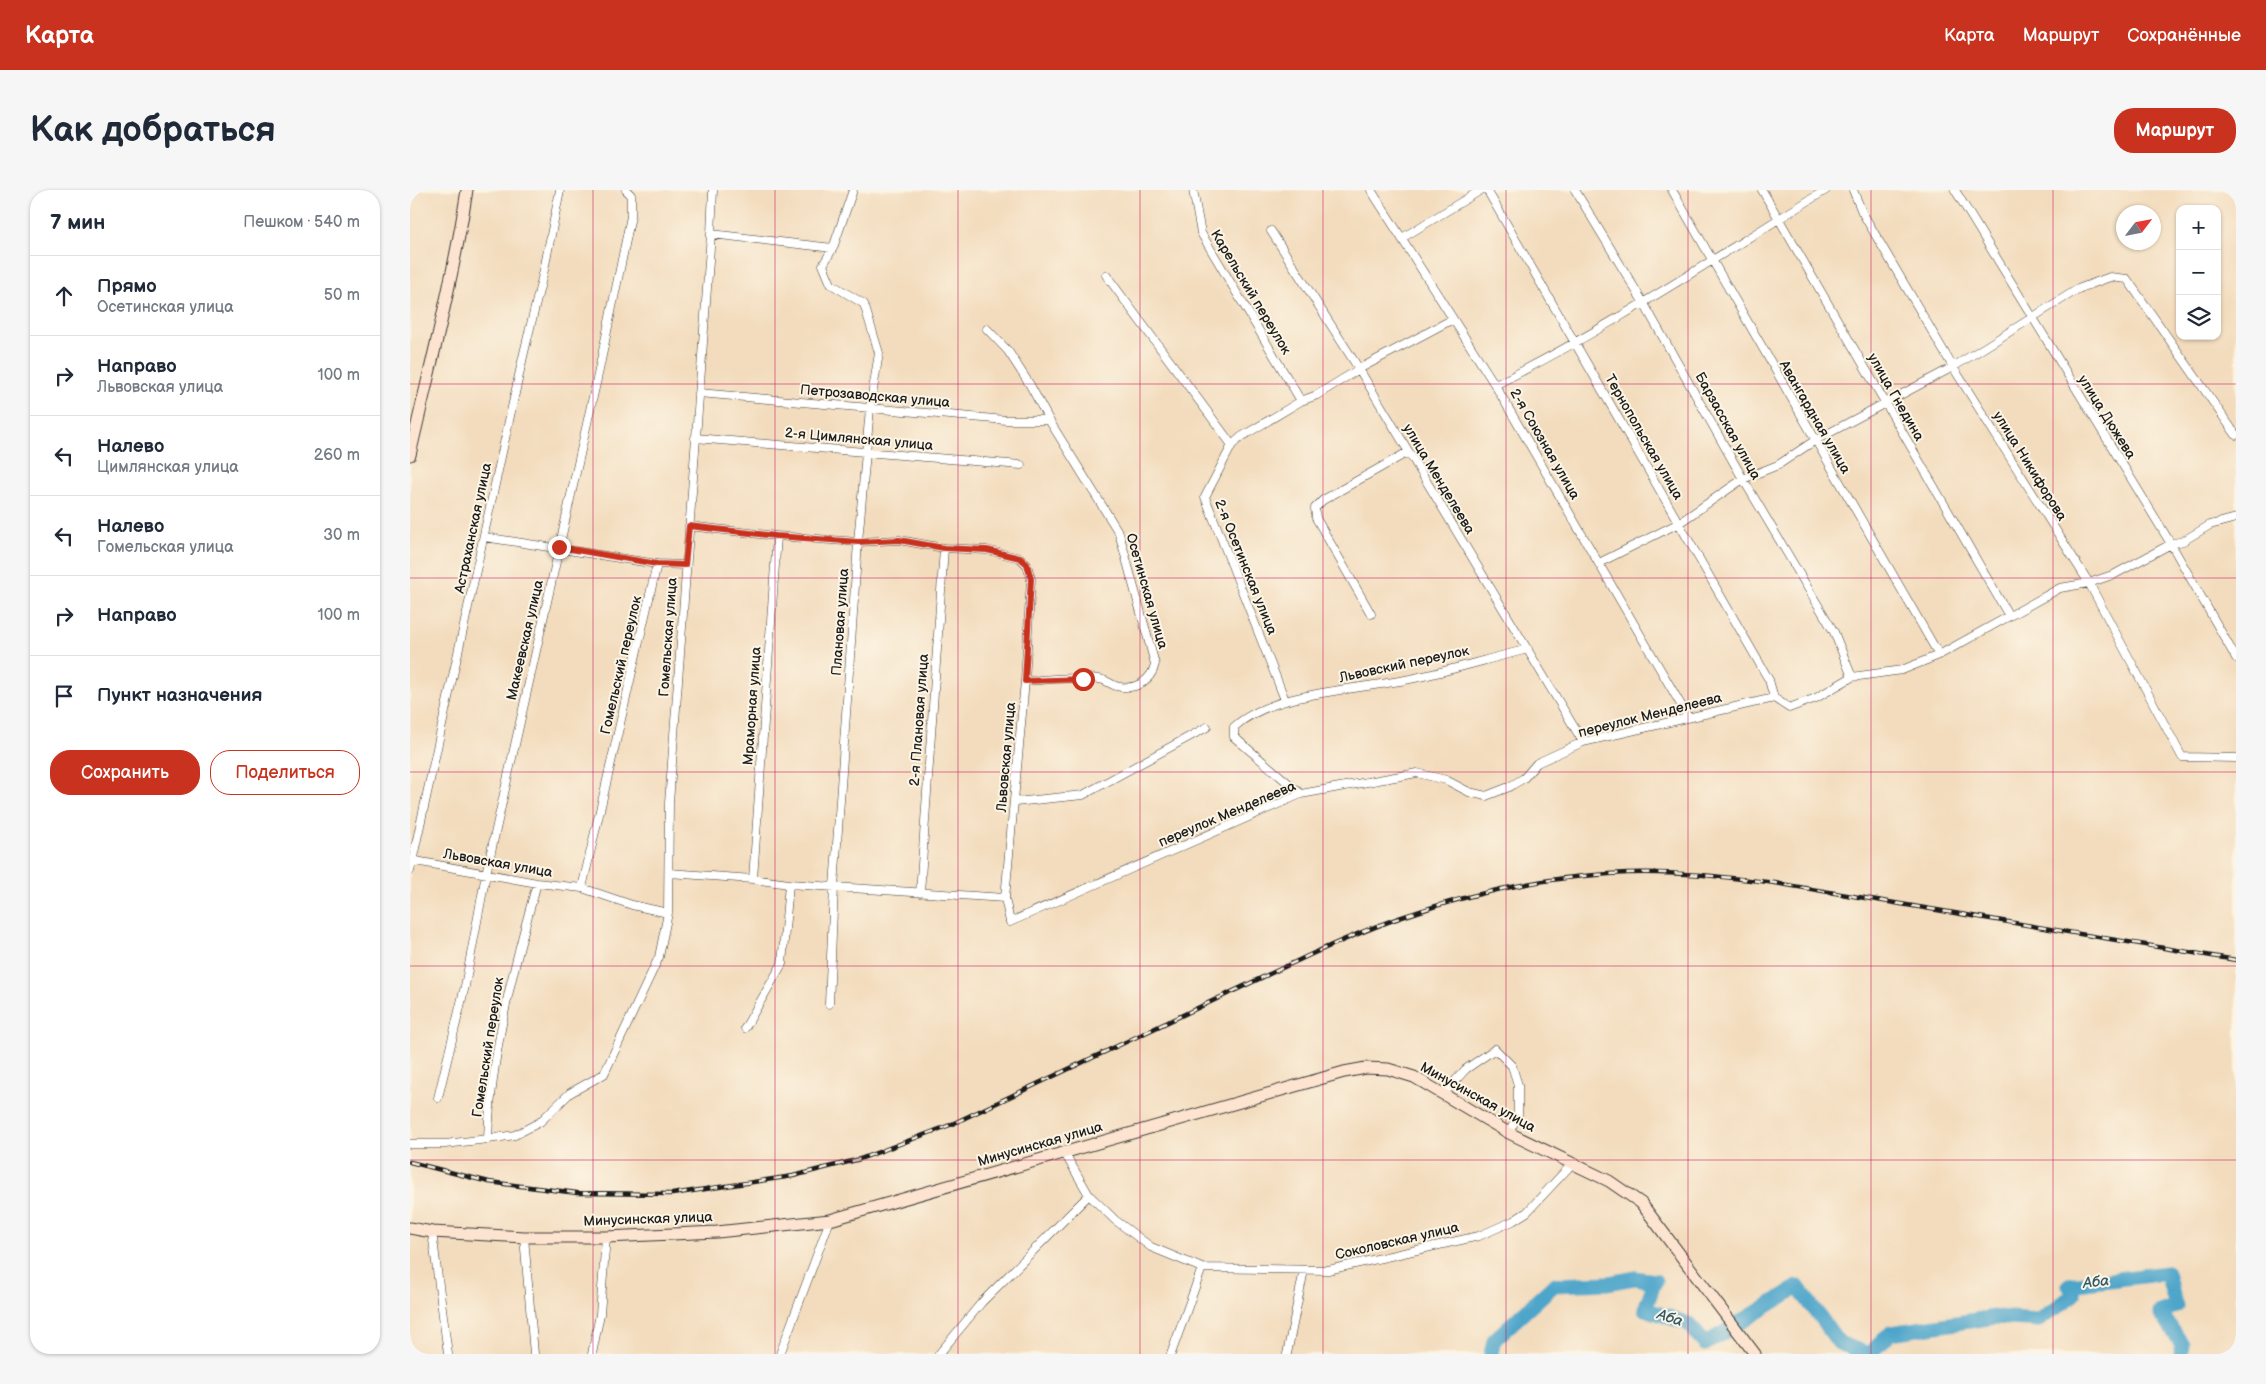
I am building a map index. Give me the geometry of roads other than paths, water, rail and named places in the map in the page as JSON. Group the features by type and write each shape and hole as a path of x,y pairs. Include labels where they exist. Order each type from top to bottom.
{"main road":[{"path":"410,456 458,249 467,190"},
{"name":"Минусинская улица","path":"410,1228 432,1232 524,1237 606,1237 717,1232 830,1220 1344,1072 1366,1068 1388,1069 1414,1077 1510,1133 1609,1181 1641,1203 1755,1354"}],"street":[{"name":"Астраханская улица","path":"410,871 544,270 560,190"},
{"name":"Макеевская улица","path":"438,1098 466,986 486,874 631,216 630,195 626,190"},
{"name":"Гомельская улица","path":"488,1139 515,1135 540,1122 570,1092 604,1074 659,957 668,913 670,873 669,803 713,190"},
{"path":"711,234 833,248 853,190"},
{"name":"Карельский переулок","path":"1193,190 1201,234 1301,401"},
{"name":"2-я Союзная улица","path":"1371,190 1496,385 1688,717"},
{"path":"1402,238 1481,190"},
{"name":"Тернопольская улица","path":"1487,190 1769,680 1774,698"},
{"name":"Барзасская улица","path":"1575,190 1643,302 1743,480 1834,632 1852,677"},
{"name":"Авангардная улица","path":"1672,190 1939,655"},
{"name":"улица Гнедина","path":"1762,190 2009,616"},
{"path":"1496,385 1576,342 1826,190"},
{"name":"улица Никифорова","path":"1853,190 1862,212 1953,367 2089,584 2182,757 2236,758"},
{"name":"улица Дюжева","path":"1955,190 2171,544 2236,658"},
{"name":"улица Менделеева","path":"1271,231 1358,369 1583,742"},
{"name":"Плановая улица","path":"829,1004 834,887 858,542 870,408 879,353 864,304 831,284 823,265 833,248"},
{"path":"1106,275 1232,445 1240,437 1301,401 1317,395 1358,369 1453,319"},
{"path":"1599,563 1679,523 1743,480 1778,465 1814,440 1886,404 1953,367 2078,289 2110,278 2127,279 2236,434"},
{"name":"Осетинская улица","path":"987,329 1008,351 1119,533 1155,664 1153,674 1145,683 1132,686 1118,686 1099,679 1025,681"},
{"name":"Петрозаводская улица","path":"699,393 1006,420 1049,420"},
{"name":"2-я Цимлянская улица","path":"695,438 1021,465"},
{"name":"2-я Осетинская улица","path":"1232,445 1205,497 1285,700"},
{"path":"1371,614 1316,518 1315,508 1323,500 1408,452"},
{"path":"1774,698 1789,708 1816,698 1852,677 1902,670 1939,655 2060,588 2089,584 2115,574 2171,544 2183,541 2210,526 2236,518"},
{"path":"689,526 776,536 858,542 899,540 944,548"},
{"name":"Мраморная улица","path":"753,879 776,536"},
{"path":"484,537 559,547 657,564 685,565"},
{"name":"Львовская улица","path":"944,548 987,550 1020,558 1027,564 1031,579 1025,681 1005,898 1010,922"},
{"name":"2-я Плановая улица","path":"920,893 944,548"},
{"name":"Гомельский переулок","path":"582,888 657,564"},
{"name":"Львовский переулок","path":"1301,794 1234,738 1234,727 1244,717 1285,700 1406,680 1528,649"},
{"name":"переулок Менделеева","path":"1010,922 1301,794 1417,773 1446,780 1470,792 1486,796 1516,782 1538,763 1583,742 1774,698"},
{"path":"1015,802 1083,795 1207,727"},
{"name":"Львовская улица","path":"411,860 536,883 582,888 632,905 668,913"},
{"path":"670,873 753,879 789,884 1005,898"},
{"name":"Гомельский переулок","path":"488,1139 489,1104 511,978 536,883"},
{"path":"745,1028 782,964 789,884"},
{"path":"1443,1094 1466,1070 1494,1049 1512,1066 1518,1085 1518,1115 1510,1133"},
{"path":"410,1144 445,1144 488,1139"},
{"name":"Соколовская улица","path":"1064,1152 1089,1195 1115,1220 1151,1247 1202,1268 1304,1270 1341,1268 1479,1236 1513,1221 1527,1212 1572,1164"},
{"path":"939,1354 982,1302 1089,1195"},
{"path":"780,1354 830,1220"},
{"path":"432,1232 448,1354"},
{"path":"524,1237 534,1354"},
{"path":"592,1354 600,1314 606,1237"},
{"path":"1171,1354 1202,1268"},
{"path":"1287,1354 1304,1270"}],"waterway":[{"name":"Аба","path":"1869,1354 1891,1333 1995,1317 2039,1320 2074,1295 2069,1285 2167,1273 2176,1306 2160,1312 2182,1344 2181,1354"},
{"name":"Аба","path":"1491,1354 1494,1340 1554,1285 1608,1283 1635,1278 1655,1281 1645,1309 1689,1324 1705,1344 1798,1287 1839,1343 1868,1354"}],"railway":[{"path":"410,1162 489,1182 577,1193 672,1194 793,1176 860,1159 950,1125 1314,953 1380,925 1478,894 1531,883 1583,876 1672,873 1775,883 2236,960"}]}
